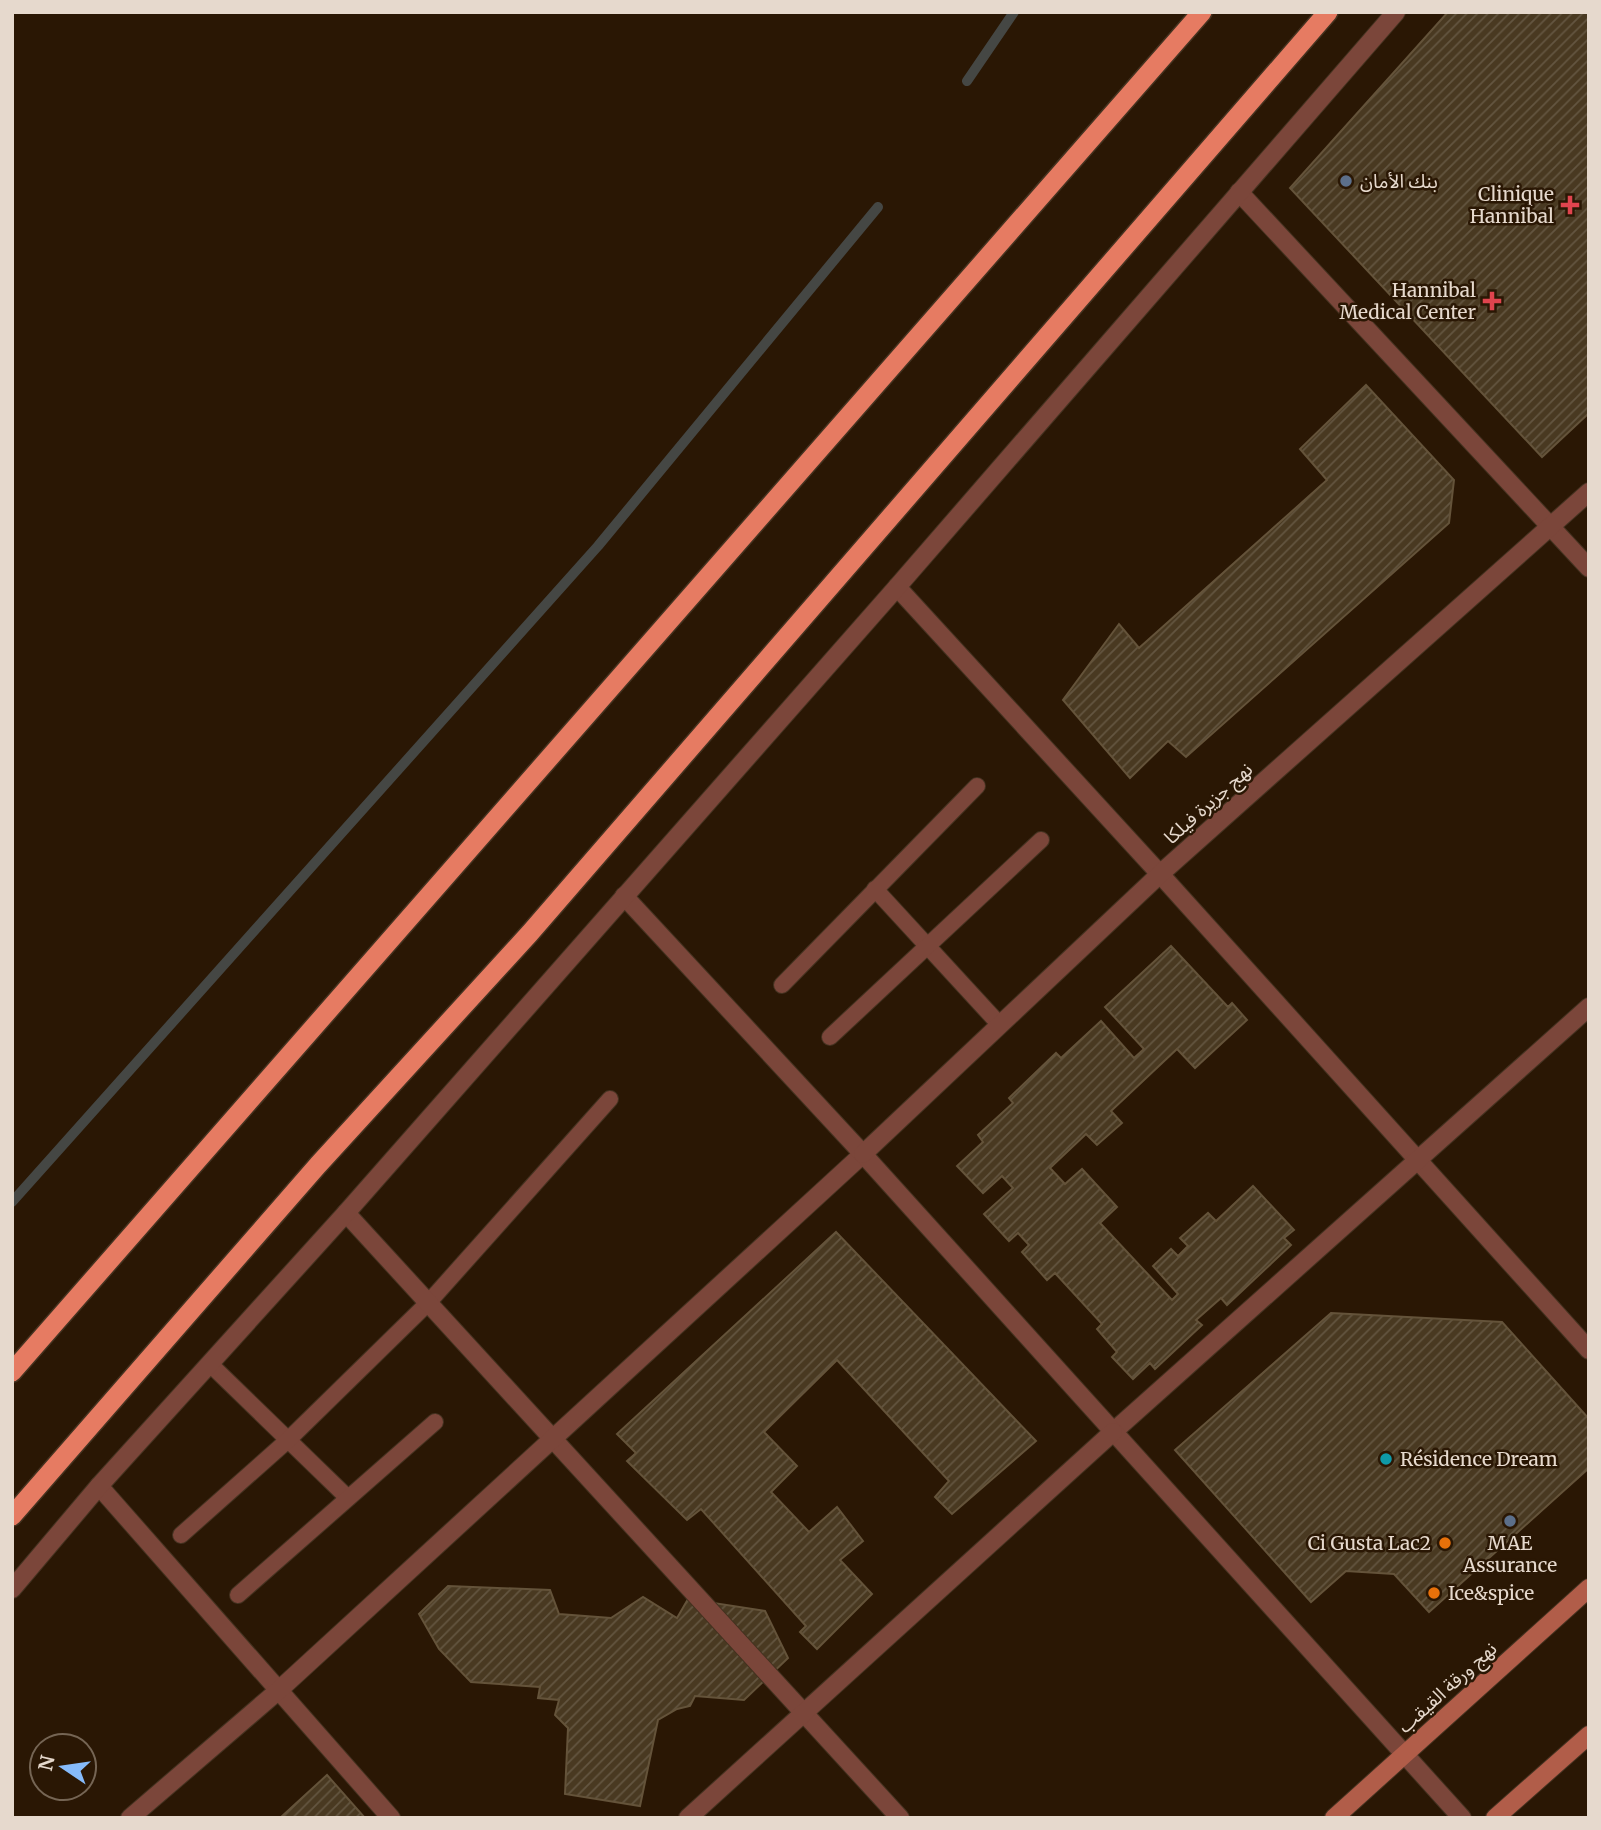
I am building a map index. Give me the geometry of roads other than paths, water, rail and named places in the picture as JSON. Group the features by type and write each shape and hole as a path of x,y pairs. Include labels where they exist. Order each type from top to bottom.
{"highway":[{"path":"12,1372 1202,12"},
{"path":"12,1517 318,1165 530,933 1328,12"}],"main road":[{"name":"نهج ورقة القيقب","path":"1334,1818 1589,1588"},
{"path":"1495,1818 1589,1735"}],"street":[{"path":"12,1589 99,1486 346,1213 897,587 1396,12"},
{"path":"1239,192 1589,568"},
{"name":"نهج جزيرة فيلكا","path":"130,1818 279,1690 554,1438 863,1154 1160,874 1589,492"},
{"path":"897,587 1589,1350"},
{"path":"624,896 863,1154 1462,1818"},
{"path":"688,1818 1589,1007"},
{"path":"346,1213 900,1818"},
{"path":"99,1486 391,1818"}],"lane":[{"path":"782,985 977,786"},
{"path":"830,1037 1041,841"},
{"path":"876,890 1000,1025"},
{"path":"181,1535 288,1440 429,1302 610,1099"},
{"path":"210,1364 348,1498"},
{"path":"238,1595 435,1422"}],"waterway":[{"path":"967,81 1014,12"},
{"path":"12,1202 598,546 878,207"}],"place":[{"name":"بنك الأمان","path":"1346,181"},
{"name":"Clinique Hannibal","path":"1570,205"},
{"name":"Hannibal Medical Center","path":"1492,301"},
{"name":"Résidence Dream","path":"1386,1459"},
{"name":"MAE Assurance","path":"1510,1521"},
{"name":"Ci Gusta Lac2","path":"1445,1543"},
{"name":"Ice&spice","path":"1434,1593"}]}
